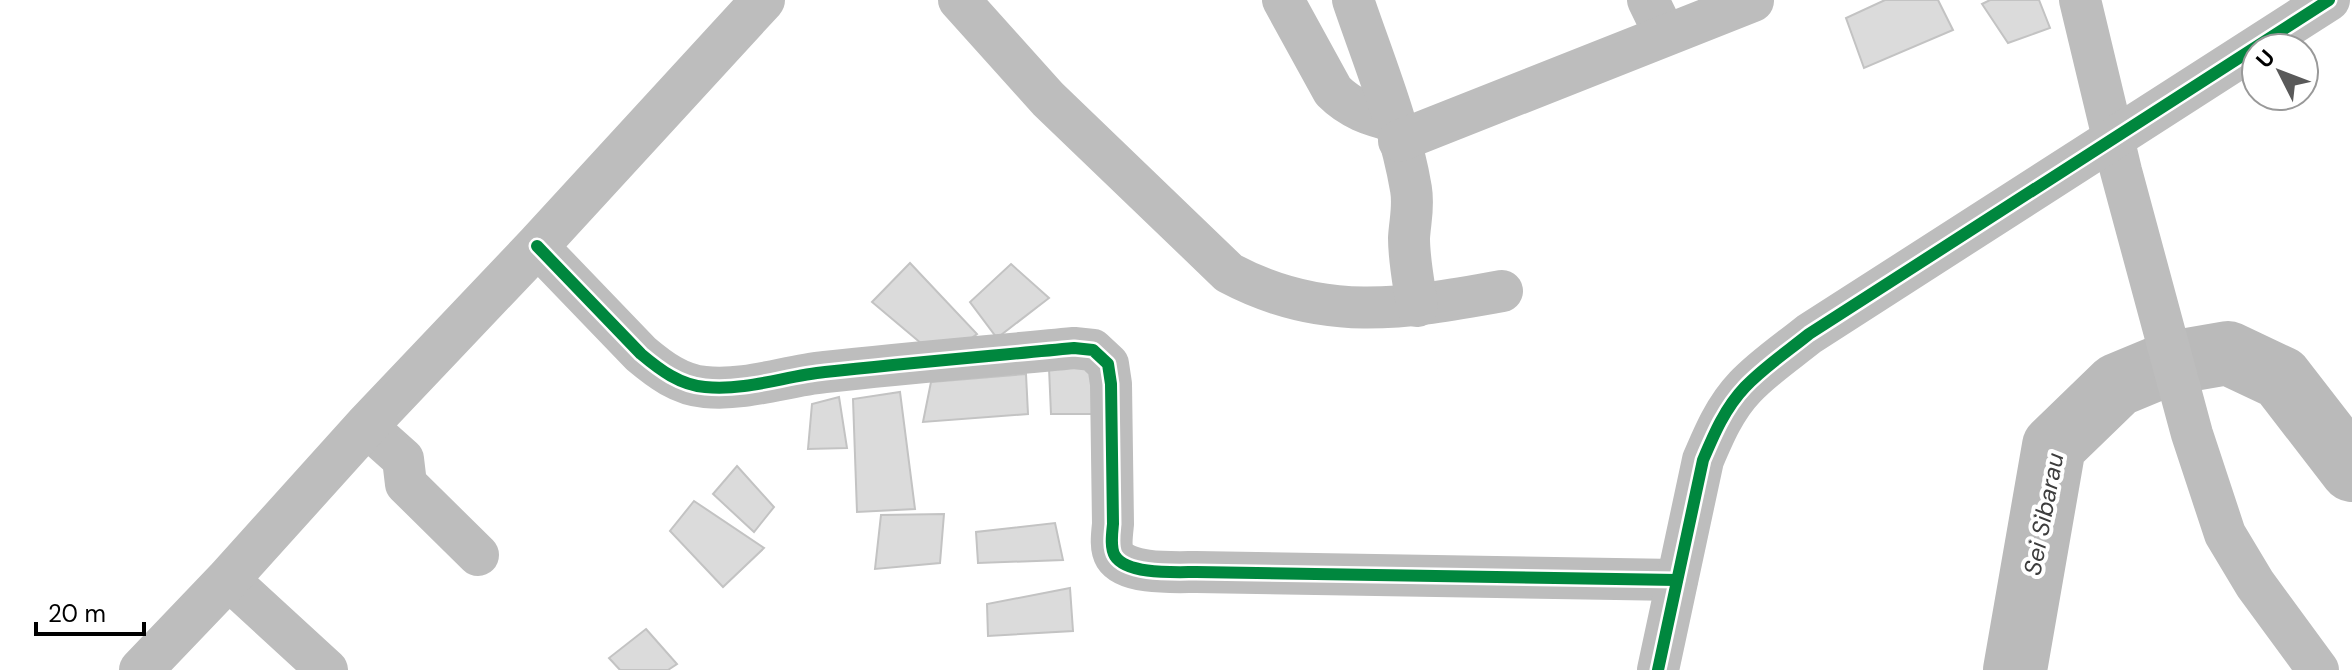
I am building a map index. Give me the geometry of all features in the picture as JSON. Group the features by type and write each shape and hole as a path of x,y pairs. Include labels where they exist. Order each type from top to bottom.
{"main road":[{"path":"150,667 366,426 763,0"}],"street":[{"path":"959,0 1048,99 1229,273 1295,299 1351,309 1417,306 1502,291"},
{"path":"1283,0 1333,91 1345,102 1397,131"},
{"path":"1353,0 1397,131 1411,190 1413,213 1409,237 1417,306"},
{"path":"1658,670 1703,460 1716,430 1745,387 1809,334 2117,154 2329,0"},
{"path":"1397,131 1657,17 1753,1"},
{"path":"2082,1 2117,154 2192,434 2225,534 2255,584 2318,670"},
{"path":"537,246 641,354 659,369 686,384 742,387 810,374 881,366 1074,348 1093,350 1108,364 1112,539 1114,555 1126,565 1145,570 1196,572 1677,580"},
{"path":"366,426 403,459 406,484 478,555"},
{"path":"228,579 327,670"}],"building":[{"path":"1885,0 1938,0 1953,30 1864,68 1846,18"},
{"path":"1990,0 2039,0 2050,28 2008,43 1982,4"},
{"path":"910,263 977,334 941,360 872,302"},
{"path":"1011,264 1049,298 997,338 970,302"},
{"path":"1099,366 1098,414 1051,414 1049,368"},
{"path":"1026,374 1028,414 923,422 931,382"},
{"path":"900,392 915,509 857,512 853,399"},
{"path":"839,397 847,448 808,449 812,404"},
{"path":"737,466 774,507 754,532 713,494"},
{"path":"694,501 764,548 723,587 670,531"},
{"path":"944,514 940,563 875,569 881,515"},
{"path":"1055,523 1063,560 978,563 976,532"},
{"path":"1070,588 1073,631 988,636 987,604"},
{"path":"646,629 677,664 668,670 620,670 609,658"}],"waterway":[{"name":"Sei Sibarau","path":"2015,670 2054,446 2117,385 2170,363 2228,353 2281,378 2352,470"}],"cycle path":[{"path":"1658,670 1703,460 1726,412 1745,387 1809,334 2329,0"},
{"path":"537,246 641,354 671,376 696,386 736,387 856,369 1074,348 1093,350 1108,364 1111,384 1112,549 1115,556 1130,567 1165,572 1677,580"}]}
